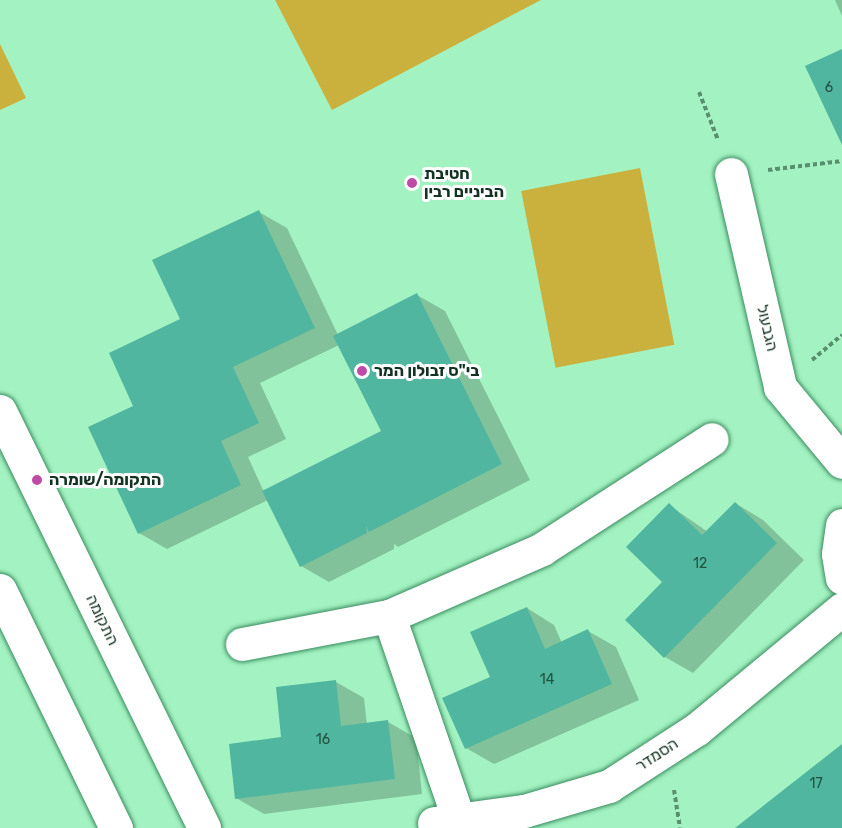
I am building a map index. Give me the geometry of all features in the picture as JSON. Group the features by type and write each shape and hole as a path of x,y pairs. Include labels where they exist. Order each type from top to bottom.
{"street":[{"name":"הגבעול","path":"731,174 780,387 842,462"},
{"name":"התקומה","path":"0,411 204,828"},
{"path":"242,644 389,616 542,549 712,439"},
{"path":"842,525 838,555 842,578"},
{"path":"0,590 116,828"},
{"name":"הסמדר","path":"389,616 446,822 541,817 609,786 688,735 842,609"}],"path":[{"path":"699,92 731,174 842,161"}],"shaded area":[{"path":"275,0 541,0 332,110"},
{"path":"0,44 26,98 0,110"},
{"path":"640,168 674,345 556,368 521,191"}],"building":[{"path":"842,49 842,145 805,66"},
{"path":"259,210 315,328 233,367 259,423 221,441 241,485 138,534 88,427 133,406 109,353 180,319 152,260"},
{"path":"417,293 502,464 369,532 366,526 367,533 300,567 262,491 381,431 333,336"},
{"path":"735,502 777,543 664,658 625,620 662,582 626,547 669,503 702,535"},
{"path":"527,607 545,649 588,629 612,684 465,749 442,698 490,677 470,632"},
{"path":"336,680 341,726 388,720 395,779 235,799 229,744 281,737 276,687"},
{"path":"842,744 842,828 735,828"}],"place":[{"name":"חטיבת הביניים רבין","path":"412,183"},
{"name":"בי\"ס זבולון המר","path":"362,371"},
{"name":"התקומה/שומרה","path":"37,480"}]}
